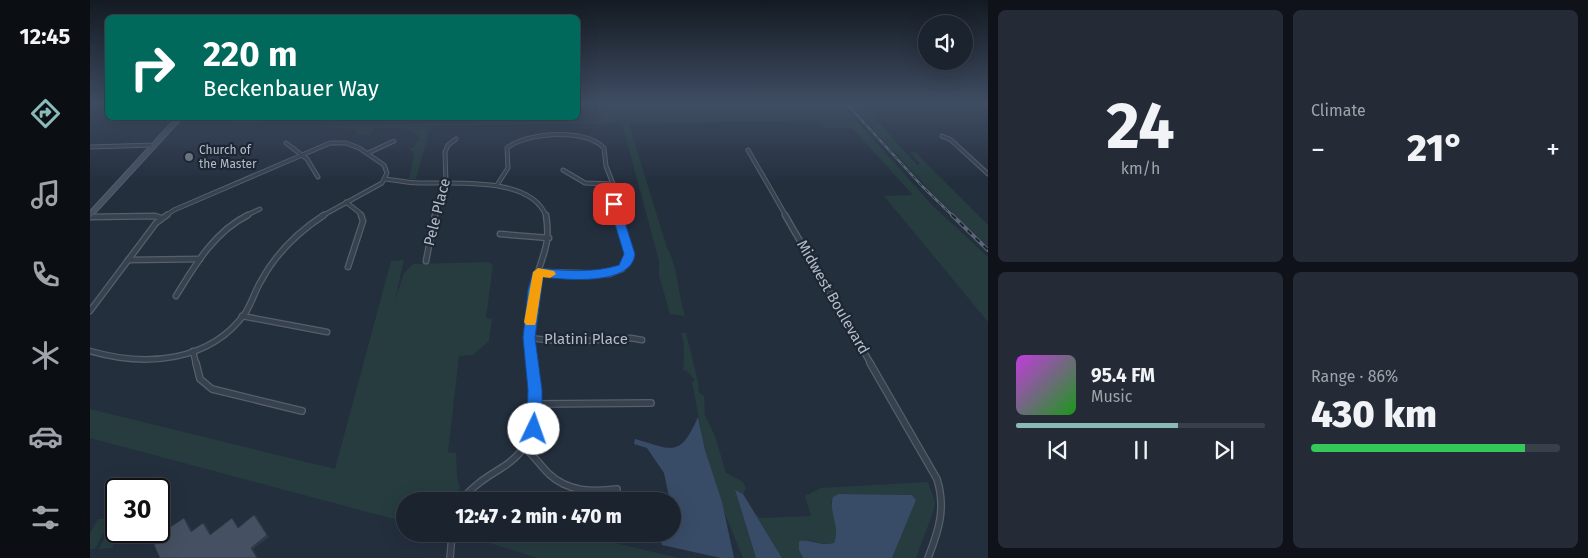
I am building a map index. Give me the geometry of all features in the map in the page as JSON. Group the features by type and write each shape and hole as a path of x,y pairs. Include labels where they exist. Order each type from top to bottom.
{"main road":[{"path":"90,216 169,129"}],"street":[{"path":"497,185 508,168 507,148 516,141 526,138 573,136 589,138 604,148 606,167 613,184 614,203 629,253 629,260 618,271 609,274 538,272"},
{"path":"942,136 950,140 988,174"},
{"name":"Pele Place","path":"426,261 434,219 446,182 445,152 448,145 456,138"},
{"path":"368,153 394,141"},
{"path":"286,142 302,154 318,177"},
{"path":"90,311 161,218 174,210 323,145 339,142 356,145 386,168 388,173 378,186 322,216 294,237 276,256 242,316 220,336 193,351 173,359 139,362 111,358 90,351"},
{"path":"90,147 154,146"},
{"name":"Midwest Boulevard","path":"748,150 935,476 943,503 941,521 928,558"},
{"path":"563,170 583,183 613,184"},
{"path":"385,179 418,183 478,182 497,185 522,194 538,204 548,219 549,238 534,290 529,338 536,404 534,429 525,448 515,459 474,486 469,492"},
{"path":"346,202 360,213 363,221 348,267"},
{"path":"176,296 211,242 225,229 260,209"},
{"path":"90,216 155,216 161,218"},
{"path":"500,234 549,238"},
{"path":"128,260 200,259"},
{"path":"242,316 327,332"},
{"name":"Platini Place","path":"529,338 566,342 631,338 642,340"},
{"path":"193,351 200,379 212,389 302,411"},
{"path":"536,404 651,403"},
{"path":"525,448 537,458 551,476 562,483 597,492 617,489"},
{"path":"450,558 451,542"}],"green space":[{"path":"355,129 373,129 370,136 356,133"},
{"path":"407,129 431,129 429,130 416,179 409,179 414,154 410,149 414,147 419,139 417,134"},
{"path":"623,129 631,129 676,272 685,316 670,314 659,275 659,261"},
{"path":"853,129 864,129 932,205 988,257 988,322 884,196 913,195"},
{"path":"873,129 885,129 917,165 920,164 910,152 915,152 988,225 988,246 936,197"},
{"path":"404,260 395,300 404,273 413,264 488,262 493,265 486,318 492,319 489,341 473,355 459,356 448,452 456,453 457,477 460,490 458,492 396,492 396,520 90,438 90,409 335,469 391,261"},
{"path":"681,333 686,333 699,393 704,396 705,415 715,436 726,473 743,482 746,488 743,494 735,491 756,558 743,558 723,509 705,450 692,382 695,380 686,370 683,371 684,347"},
{"path":"928,482 935,502 916,558 892,558 916,500 912,495 839,494 831,502 836,528 834,543 828,545 809,540 799,550 803,558 782,558 753,511 760,518 811,516 805,496 821,488"},
{"path":"98,519 105,519 105,530 95,549 90,549 90,533"},
{"path":"105,537 105,543 115,543 112,548 99,549"},
{"path":"486,542 611,542 679,558 538,558"}],"water":[{"path":"698,417 705,450 722,502 734,558 721,558 662,545 661,542 681,542 681,492 668,492 664,473 647,448 634,444 635,439 667,448 674,447 680,445 692,430"},
{"path":"735,490 743,494 782,558 756,558"},
{"path":"839,494 912,495 916,500 892,558 803,558 799,550 799,541 834,543 836,531 832,503 833,497"}],"building":[{"path":"254,515 267,535 251,548 257,558 160,558 154,545 157,543 170,543 170,527 184,518 191,532 203,523 210,535 232,518 238,528"}],"railway":[{"path":"870,129 922,186 953,216"},
{"path":"952,215 988,250"}],"slow traffic":[{"path":"530,322 538,272 550,274"}],"place":[{"name":"Church of the Master","path":"189,157"}],"route":[{"path":"534,429 536,418 535,390 529,338 534,290 538,272 606,274 623,268 629,260 629,254 614,204"}]}
